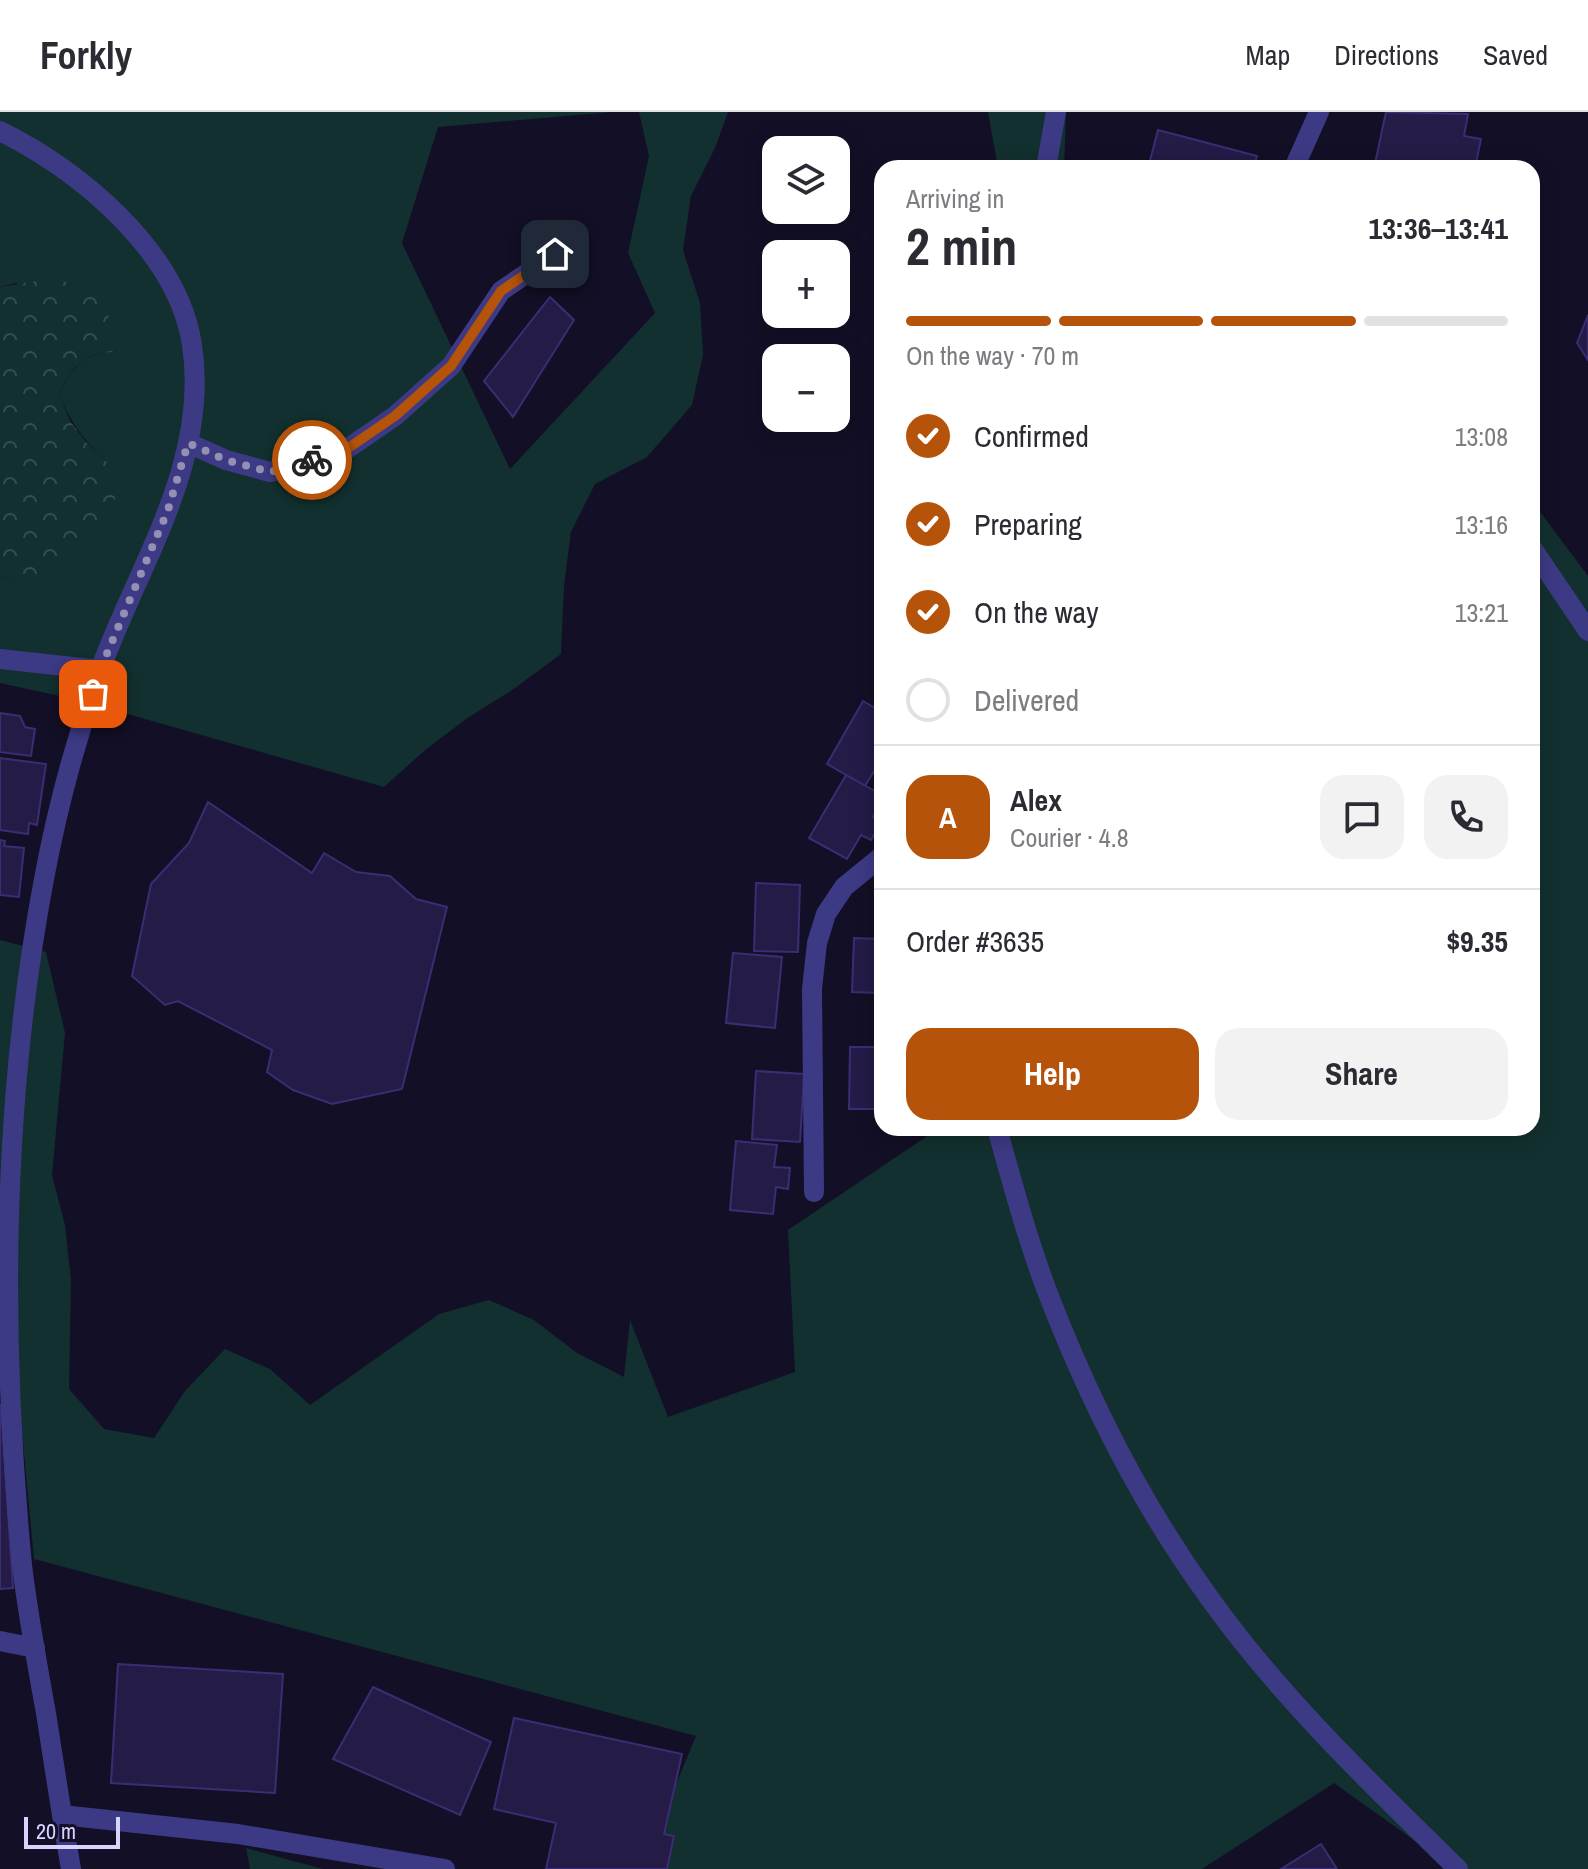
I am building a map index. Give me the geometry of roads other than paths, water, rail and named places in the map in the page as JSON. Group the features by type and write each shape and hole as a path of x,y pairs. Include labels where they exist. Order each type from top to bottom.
{"street":[{"path":"1047,160 1056,112"},
{"path":"1298,160 1319,112"},
{"path":"0,131 62,168 106,205 147,248 176,293 192,343 194,399 188,443 168,510 100,670 77,742 44,878 6,1119 8,1375 23,1570 71,1869"},
{"path":"188,443 226,460 270,472 341,453 395,416 451,366 501,291 555,254"},
{"path":"1540,560 1588,631"},
{"path":"0,659 100,670"},
{"path":"814,1192 812,989 817,943 826,914 844,887 874,861"},
{"path":"999,1136 1046,1289 1136,1485 1171,1543 1237,1635 1298,1705 1458,1869"},
{"path":"0,1641 35,1648"},
{"path":"62,1815 238,1834 445,1869"}]}
